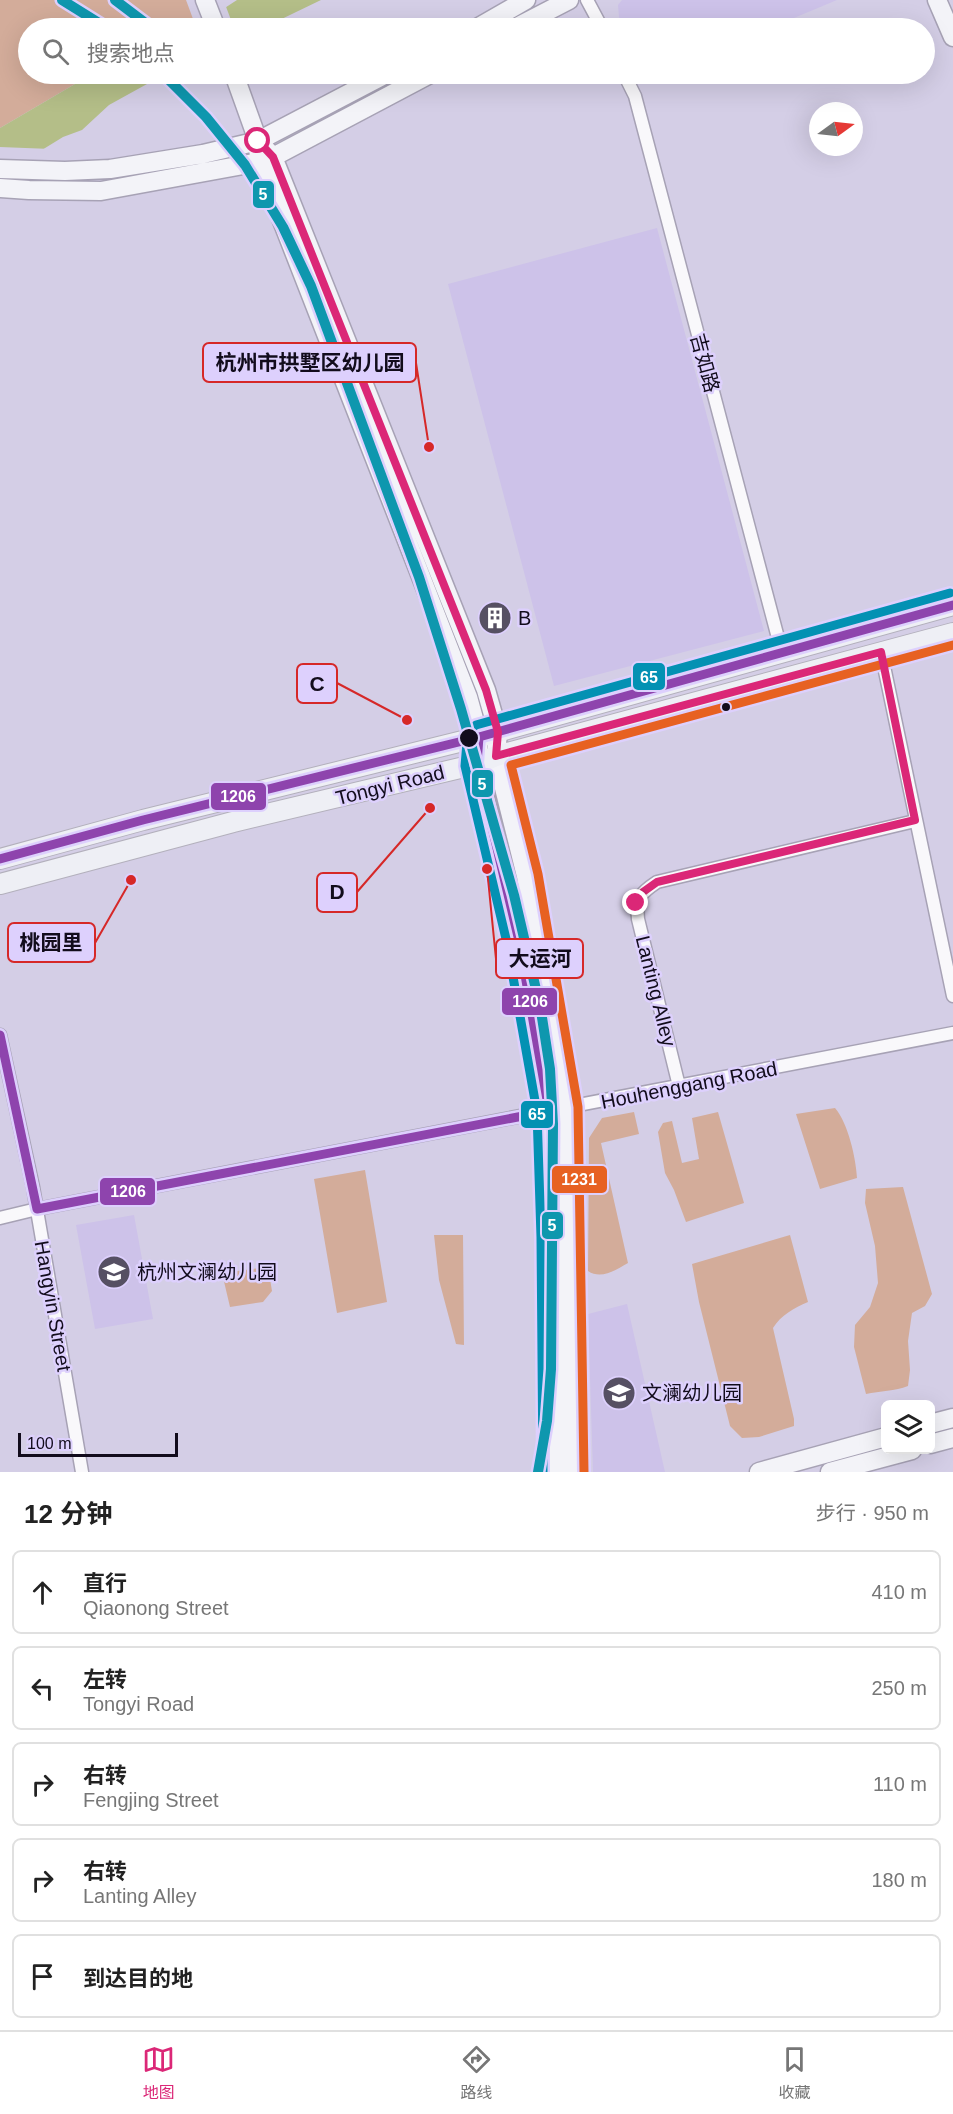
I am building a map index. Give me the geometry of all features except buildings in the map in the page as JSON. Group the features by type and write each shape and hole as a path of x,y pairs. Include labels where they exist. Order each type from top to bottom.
{"main road":[{"name":"Tongyi Road","path":"0,859 164,815 498,732 953,605"},
{"name":"Tongyi Road","path":"0,884 233,822 477,764 496,756 953,633"}],"street":[{"path":"205,0 212,18"},
{"path":"494,18 526,0"},
{"path":"534,18 569,0"},
{"path":"587,0 597,18"},
{"path":"938,0 953,37"},
{"path":"238,84 258,141 486,690 498,732 496,756 526,876 558,1110 572,1472"},
{"path":"0,169 65,171 110,169 203,154 258,141 367,84"},
{"path":"0,188 101,191 266,160 411,84"},
{"name":"吉如路","path":"629,84 635,96 782,653"},
{"path":"266,160 468,697 479,737 477,764 558,1110 553,1237 555,1472"},
{"path":"881,652 953,996"},
{"name":"Lanting Alley","path":"679,1086 638,919 636,903 643,892 657,882 915,820"},
{"name":"Houhenggang Road","path":"0,1218 953,1033"},
{"name":"Hangyin Street","path":"0,1035 37,1209 82,1472"},
{"path":"935,1423 953,1418"},
{"path":"759,1472 881,1438"},
{"path":"935,1443 953,1438"},
{"path":"830,1472 894,1454"}],"shaded area":[{"path":"0,0 186,0 193,18 18,18 18,84 75,84 0,128"},
{"path":"237,0 321,0 284,18 209,18"},
{"path":"622,0 837,0 794,18 619,18 618,5"},
{"path":"75,84 147,84 109,105 82,130 63,137 37,153 0,170 0,128"},
{"path":"657,228 764,631 554,686 448,284"},
{"path":"835,1108 844,1122 850,1141 857,1178 820,1189 796,1114"},
{"path":"634,1112 639,1134 601,1143 628,1263 608,1273 593,1274 588,1271 589,1138 602,1118"},
{"path":"718,1112 744,1203 686,1222 665,1173 658,1132 663,1123 672,1121 682,1163 699,1159 692,1118"},
{"path":"365,1170 387,1302 337,1313 314,1179"},
{"path":"903,1187 932,1294 925,1306 912,1313 908,1341 910,1370 908,1386 866,1394 854,1347 855,1325 870,1307 878,1283 875,1246 865,1203 866,1189"},
{"name":"杭州文澜幼儿园","path":"134,1215 153,1319 95,1329 76,1225"},
{"path":"434,1235 463,1235 464,1345 456,1344 439,1280"},
{"path":"790,1235 808,1302 788,1312 773,1328 794,1426 759,1437 742,1438 730,1426 699,1302 692,1264"},
{"path":"268,1267 272,1291 263,1302 230,1307 222,1273"},
{"name":"文澜幼儿园","path":"627,1304 665,1472 593,1472 588,1314"}],"pier":[{"path":"225,4 230,18 205,18"},
{"path":"0,147 51,149 0,173"}],"transit line":[{"name":"5","path":"62,0 91,18"},
{"name":"5","path":"115,0 139,18"},
{"name":"5","path":"173,84 206,117 245,165 283,227 311,286 419,577 461,709 514,895 541,1011 550,1069 553,1124 551,1369 547,1421 538,1472"},
{"name":"65","path":"543,1472 541,1237 537,1112 507,943 465,766 468,731 476,725 950,593"},
{"name":"1206","path":"0,859 143,820 479,737 953,605"},
{"name":"1231","path":"584,1472 578,1107 538,874 511,765 953,645"},
{"name":"1206","path":"0,1035 37,1209 549,1111 519,941 477,764 479,737"}],"place":[{"name":"杭州市拱墅区幼儿园","path":"429,447"},
{"name":"B","path":"495,618"},
{"name":"C","path":"407,720"},
{"name":"D","path":"430,808"},
{"name":"大运河","path":"487,869"},
{"name":"桃园里","path":"131,880"},
{"name":"杭州文澜幼儿园","path":"114,1272"},
{"name":"文澜幼儿园","path":"619,1393"}],"route":[{"path":"258,141 273,157 486,690 498,732 496,756 881,652 915,820 657,882 643,892 636,903"}]}
